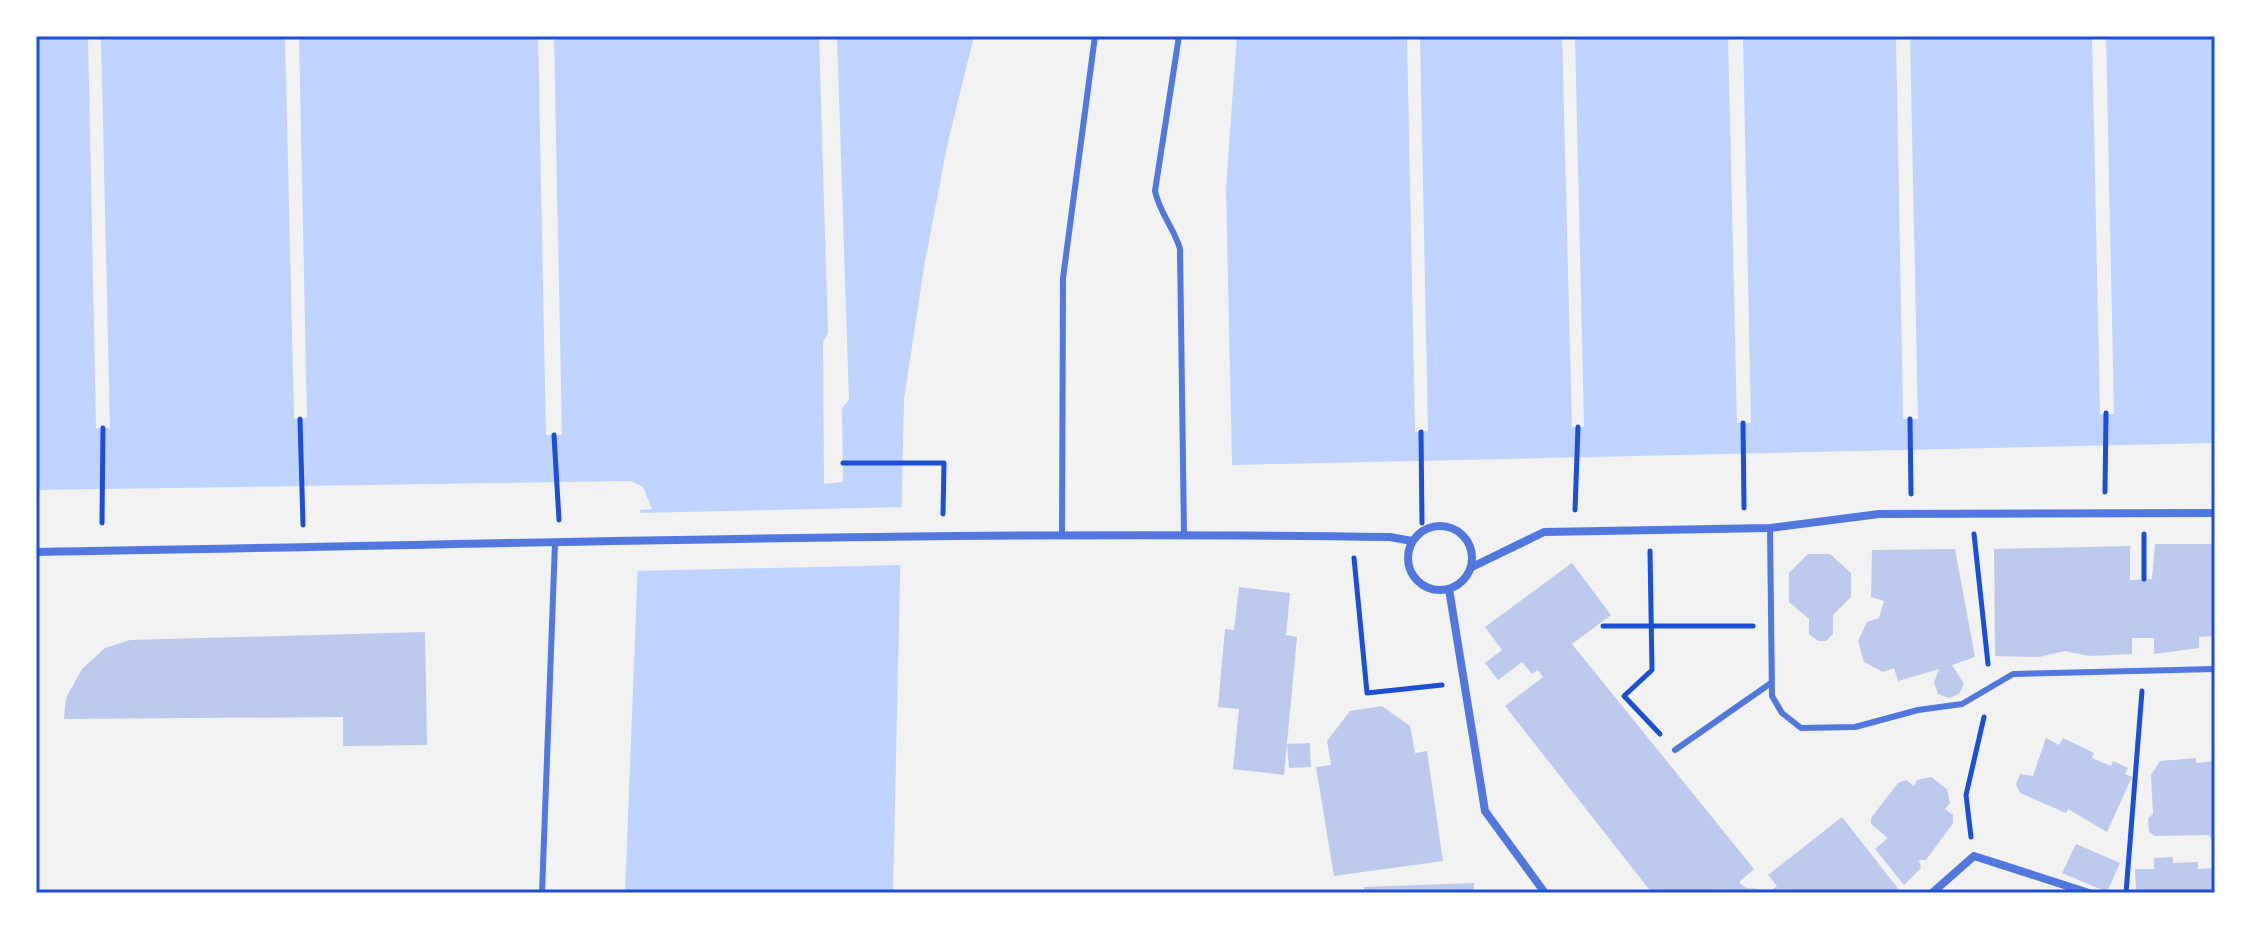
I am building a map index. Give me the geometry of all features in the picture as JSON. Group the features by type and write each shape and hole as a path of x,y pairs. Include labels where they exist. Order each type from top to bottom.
{"street":[{"path":"1472,567 1544,532 1770,528 1879,514 2215,513"},
{"path":"1445,525 1465,535 1473,555 1472,567 1467,577 1449,589 1427,587 1411,573 1408,551 1412,541 1423,530 1445,525"},
{"path":"36,552 922,535 1352,536 1412,541"},
{"path":"1449,589 1485,811 1545,893"},
{"path":"1932,893 1974,856 2089,893"}],"lane":[{"path":"1062,535 1063,278 1095,36"},
{"path":"1179,36 1155,191 1158,205 1176,234 1180,249 1184,534"},
{"path":"1770,528 1772,696 1782,713 1801,728 1813,731 1855,727 1962,704 2013,674 2215,669"},
{"path":"542,893 555,543"},
{"path":"1675,750 1771,683"}],"path":[{"path":"2105,466 2106,413"},
{"path":"300,419 301,518"},
{"path":"1910,419 1910,471"},
{"path":"1743,423 1744,482"},
{"path":"1575,487 1578,427"},
{"path":"102,523 103,428"},
{"path":"1421,432 1419,491 1423,530"},
{"path":"554,435 559,521"},
{"path":"843,463 944,463 942,535"},
{"path":"1972,513 1990,685 1966,795 1974,856"},
{"path":"2144,513 2144,579"},
{"path":"1650,531 1652,670 1624,696 1675,750"},
{"path":"1352,536 1367,693 1463,683"},
{"path":"1603,626 1770,625"},
{"path":"2126,893 2144,672"}],"water":[{"path":"36,36 974,36 947,146 924,267 904,399 893,893 625,893 640,510 652,509 643,487 631,481 36,490"},
{"path":"1237,36 2215,36 2215,443 1232,465 1226,188"}],"pier":[{"path":"88,36 101,36 110,428 96,428"},
{"path":"285,36 299,36 307,418 294,419"},
{"path":"538,36 554,36 562,435 546,435"},
{"path":"819,36 837,36 849,400 842,408 843,482 824,484 823,342 828,333"},
{"path":"1407,36 1420,36 1428,431 1415,432"},
{"path":"1562,36 1575,36 1584,427 1572,427"},
{"path":"1728,36 1743,36 1751,423 1737,423"},
{"path":"1896,36 1910,36 1918,419 1903,419"},
{"path":"2092,36 2106,36 2114,414 2100,414"},
{"path":"906,507 905,565 631,571 635,513"}],"building":[{"path":"2155,544 2215,544 2215,636 2199,637 2199,648 2154,654 2154,638 2132,638 2132,654 2089,656 2065,651 2039,657 1995,656 1994,549 2130,546 2130,580 2152,579"},
{"path":"1955,549 1975,657 1952,665 1964,684 1959,694 1949,698 1938,694 1934,682 1939,669 1898,681 1894,668 1883,672 1864,662 1858,641 1867,622 1879,618 1884,601 1871,597 1872,550"},
{"path":"1808,554 1830,554 1851,573 1851,597 1833,615 1833,634 1826,641 1818,641 1809,634 1809,619 1789,602 1789,573"},
{"path":"1572,563 1611,615 1572,644 1754,869 1739,882 1746,888 1771,890 1777,886 1768,875 1842,817 1900,891 1652,893 1505,706 1543,677 1538,670 1532,674 1522,662 1498,680 1485,663 1502,650 1485,627"},
{"path":"1239,587 1290,593 1286,635 1297,637 1284,775 1233,769 1239,709 1218,707 1225,629 1234,630"},
{"path":"425,632 427,745 343,746 343,717 64,719 66,698 82,669 105,648 130,640"},
{"path":"1382,706 1410,726 1415,753 1427,751 1443,861 1334,876 1316,767 1331,765 1327,741 1350,711"},
{"path":"2046,738 2059,745 2063,738 2094,753 2092,758 2111,766 2113,761 2128,768 2125,774 2132,777 2107,832 2068,809 2066,813 2020,793 2016,784 2020,774 2033,776"},
{"path":"1310,743 1311,767 1289,768 1287,744"},
{"path":"2196,758 2196,763 2215,761 2215,845 2209,835 2155,836 2149,832 2148,818 2153,814 2151,775 2160,761"},
{"path":"1931,777 1947,789 1950,803 1945,809 1953,815 1953,823 1926,860 1919,860 1921,868 1904,885 1875,849 1888,838 1871,824 1871,818 1898,783 1906,780 1914,786 1917,780"},
{"path":"2076,844 2120,863 2107,892 2062,873"},
{"path":"2173,857 2173,863 2198,862 2198,869 2215,868 2215,891 2136,890 2135,869 2154,869 2154,858"},
{"path":"1474,883 1474,893 1364,893 1364,887"}]}
